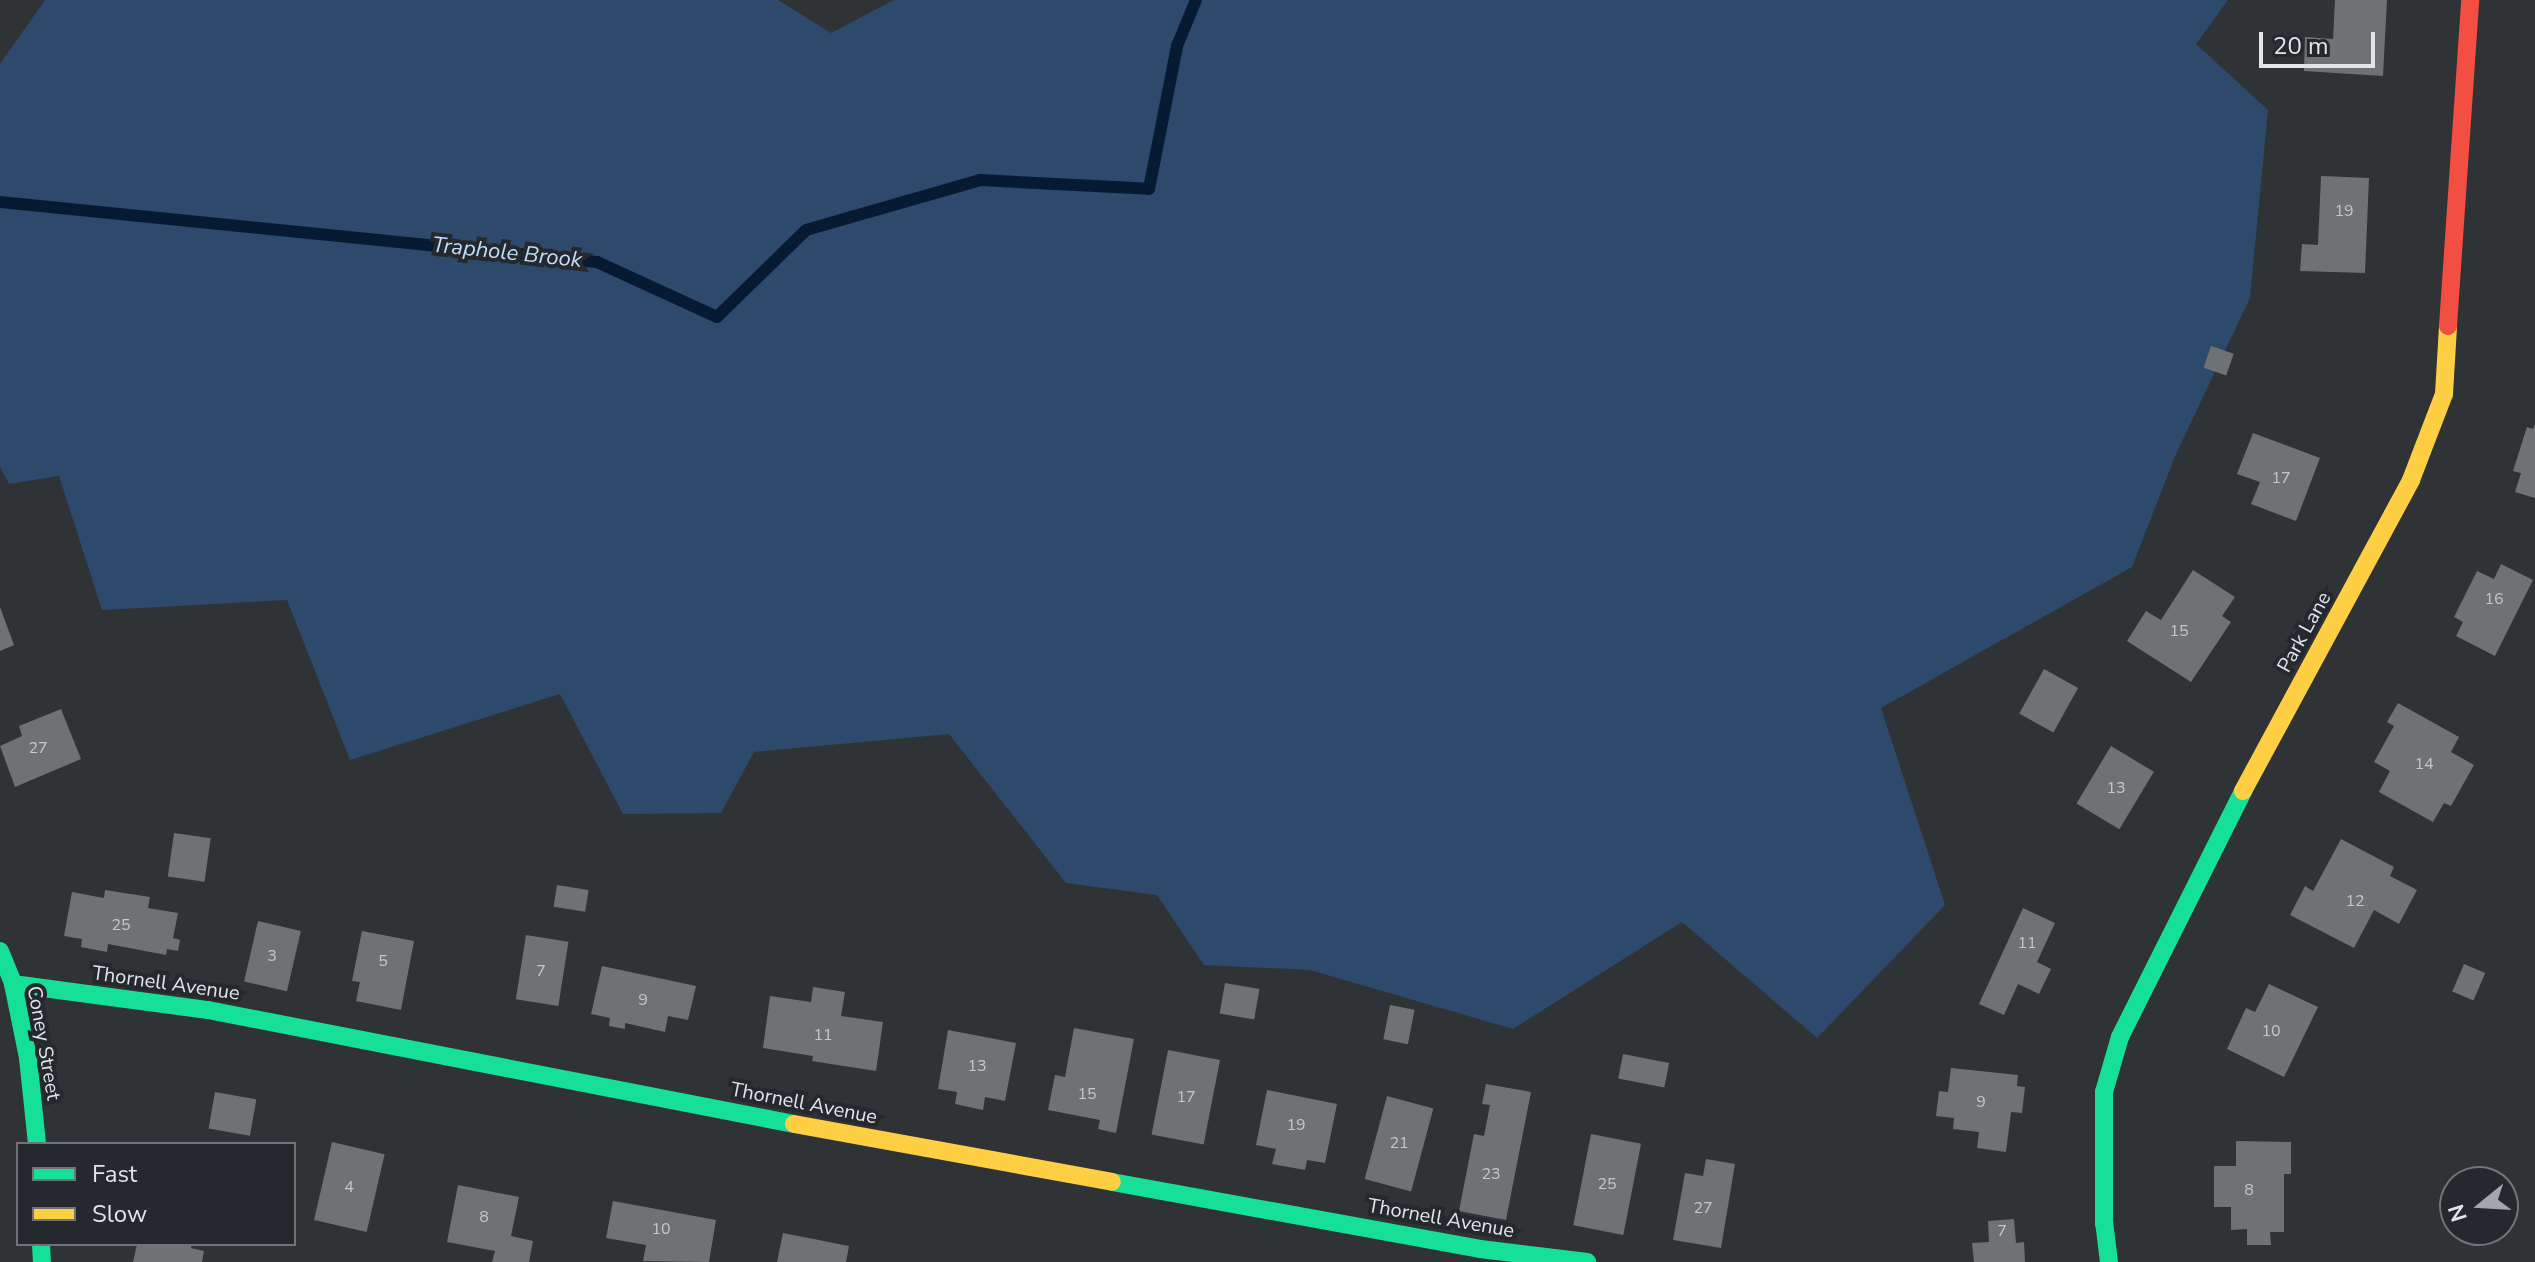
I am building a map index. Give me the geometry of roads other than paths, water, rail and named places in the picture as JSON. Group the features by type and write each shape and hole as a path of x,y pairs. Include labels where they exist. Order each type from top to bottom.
{"street":[{"name":"Park Lane","path":"2109,1262 2104,1224 2104,1092 2120,1037 2230,815 2411,480 2444,394 2470,0"},
{"name":"Coney Street","path":"0,951 13,984 28,1058 37,1142"},
{"name":"Thornell Avenue","path":"13,984 219,1012 1074,1175 1480,1249 1587,1262"}],"waterway":[{"name":"Traphole Brook","path":"0,202 597,262 717,317 806,230 980,180 1149,189 1177,46 1196,0"}]}
